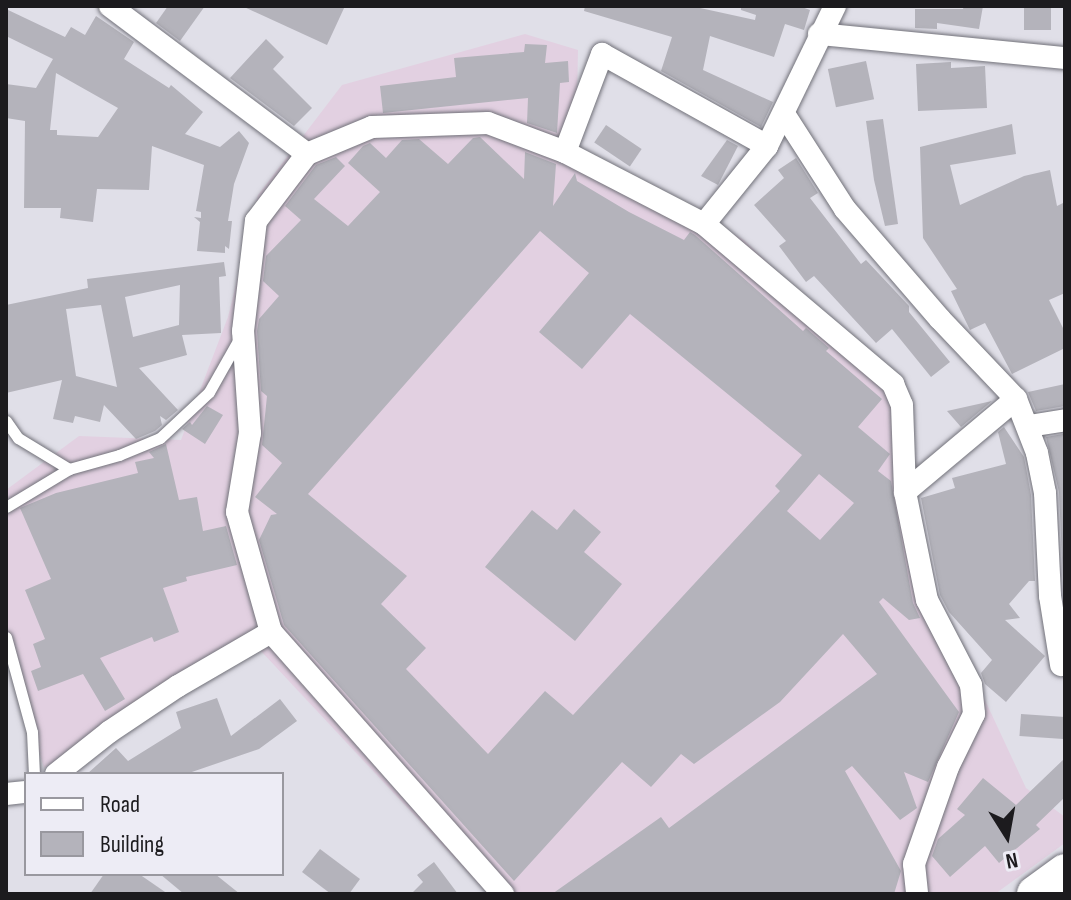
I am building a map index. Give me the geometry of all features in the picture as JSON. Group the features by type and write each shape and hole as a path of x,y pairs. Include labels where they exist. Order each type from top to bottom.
{"main road":[{"path":"1035,894 1065,872"}],"street":[{"path":"110,6 307,154"},
{"path":"704,224 767,146 835,6"},
{"path":"819,34 1065,58"},
{"path":"565,152 602,54 767,146"},
{"path":"784,114 845,209 940,319 1016,399 1029,426 1045,493 1050,596 1061,665"},
{"path":"503,894 271,632 237,512 250,433 243,331 256,221 307,154 372,127 488,123 565,152 704,224 893,384 902,405 905,492 927,600 971,685 974,714 948,767 914,864 917,894"},
{"path":"905,492 1016,399"},
{"path":"1029,426 1065,420"},
{"path":"59,772 109,732 178,686 271,632"}],"lane":[{"path":"6,507 69,469 160,438 209,392 243,331"},
{"path":"6,421 18,438 69,469"},
{"path":"6,637 32,732 34,772"}],"shaded area":[{"path":"525,34 578,50 576,145 744,240 905,392 922,565 1026,788 1065,817 1065,843 995,894 488,894 260,650 44,768 6,641 6,490 79,436 181,440 228,317 258,195 342,85"}],"building":[{"path":"168,6 205,6 180,41 156,23"},
{"path":"242,6 345,6 327,45"},
{"path":"585,6 691,6 755,20 756,15 741,10 741,6 799,6 810,10 804,30 785,24 774,57 710,36 703,70 773,102 761,127 661,71 672,37 584,11"},
{"path":"964,6 983,6 979,29 937,23 937,29 915,28 915,9 963,9"},
{"path":"1024,6 1051,6 1051,30 1024,30"},
{"path":"6,9 65,37 71,27 85,35 96,16 134,42 124,59 169,88 171,85 203,112 185,134 220,147 239,131 249,143 234,184 228,221 232,221 229,249 225,246 225,253 197,251 200,222 194,217 201,218 201,212 196,211 204,165 152,146 149,190 97,189 93,222 60,218 61,208 24,208 25,121 6,118 6,84 36,88 53,59 6,36","holes":["56,73 118,108 98,137 57,135 57,130 50,130"]},
{"path":"266,39 284,57 273,69 312,108 294,126 230,78"},
{"path":"525,44 547,45 545,63 568,61 569,82 560,83 557,133 527,123 528,98 383,113 380,86 456,77 454,58 524,52"},
{"path":"866,61 874,99 836,107 828,69"},
{"path":"951,62 951,68 985,66 987,108 918,111 916,64"},
{"path":"883,119 898,224 885,226 874,180 866,121"},
{"path":"1012,124 1016,154 950,165 960,205 1024,176 1050,170 1057,206 1065,202 1065,293 1049,300 1065,332 1065,348 1012,374 985,323 970,330 951,291 957,289 923,238 920,147"},
{"path":"606,125 642,149 630,166 594,142"},
{"path":"480,137 524,179 525,152 556,164 553,206 575,173 577,181 629,212 684,240 690,232 695,235 803,331 806,328 829,348 826,351 882,399 858,427 890,454 878,471 891,481 913,603 920,618 909,620 883,598 879,602 959,712 928,782 904,772 917,808 900,820 852,766 845,771 901,871 894,894 552,894 661,817 669,828 877,674 843,634 780,702 694,764 681,754 651,787 622,762 514,881 284,625 259,540 271,515 277,514 255,497 282,463 262,445 267,396 261,391 257,331 259,319 279,296 263,281 266,256 301,220 285,206 316,165 336,157 345,166 314,199 348,226 380,192 348,163 363,146 370,143 386,158 402,140 419,139 448,164 473,138","holes":["540,231 589,273 539,332 582,369 630,314 802,455 775,486 780,491 573,715 545,691 488,754 406,669 426,648 381,604 407,576 308,494","819,474 854,503 820,540 787,511"]},
{"path":"727,140 738,146 718,185 701,176"},
{"path":"796,158 818,193 810,198 861,264 866,260 909,306 909,312 950,362 931,377 892,329 876,343 814,276 806,282 779,246 786,241 754,205 784,178 778,170"},
{"path":"224,262 226,276 219,277 221,333 182,335 187,355 139,368 178,410 166,420 160,416 162,425 136,439 104,405 100,422 75,416 73,423 53,419 62,380 6,393 6,305 88,288 87,279","holes":["180,285 179,325 133,337 125,297","101,305 117,387 76,376 66,309"]},
{"path":"1065,384 1065,406 1036,411 1028,392"},
{"path":"992,401 961,427 947,411"},
{"path":"207,406 223,415 205,444 182,429 190,422 192,425"},
{"path":"1004,427 1024,457 1031,495 1035,581 1029,581 1009,604 1020,618 1005,620 1045,656 1006,702 985,684 981,673 992,660 949,612 940,595 921,498 955,488 952,478 1006,464 998,432"},
{"path":"1063,434 1065,579 1059,492 1046,437"},
{"path":"166,444 179,500 197,497 203,531 226,526 237,565 186,577 187,581 163,588 179,632 154,642 152,637 100,658 125,699 105,711 83,674 38,691 31,671 41,667 33,644 45,639 25,590 51,579 20,508 56,493 138,473 135,462 154,458 149,452"},
{"path":"574,509 601,532 584,552 622,584 575,641 485,567 532,510 557,530"},
{"path":"217,698 231,736 280,699 297,721 259,749 192,772 89,772 116,748 128,761 181,728 176,712"},
{"path":"1021,714 1065,717 1063,739 1019,736"},
{"path":"1065,758 1065,797 1036,825 1040,829 999,863 985,846 950,877 932,856 938,839 965,815 957,809 983,778 1016,805"},
{"path":"320,849 360,879 349,894 331,894 302,872"},
{"path":"434,862 458,894 411,894 423,882 417,875"},
{"path":"103,876 142,876 168,894 90,894"},
{"path":"162,876 218,876 240,894 184,894"}]}
